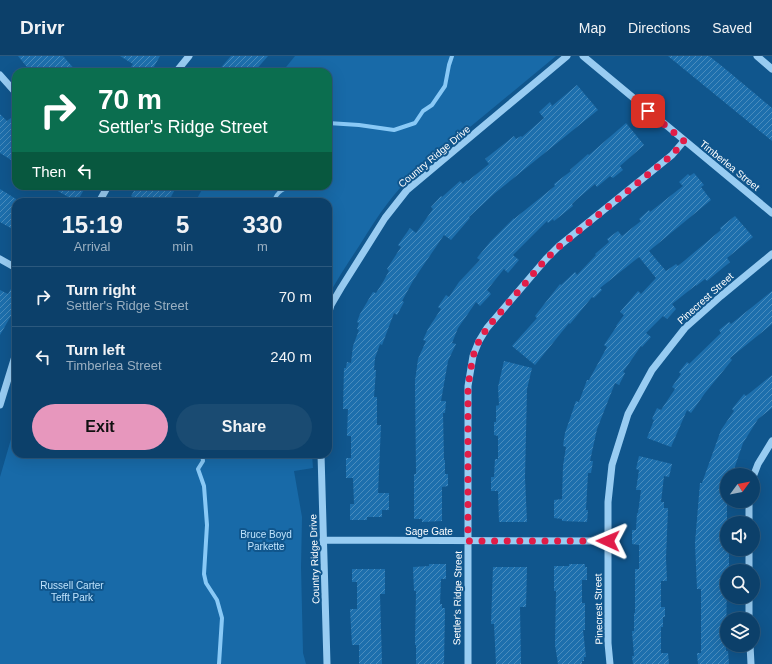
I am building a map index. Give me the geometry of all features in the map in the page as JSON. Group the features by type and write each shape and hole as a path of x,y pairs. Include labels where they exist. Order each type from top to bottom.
{"street":[{"path":"179,68 189,56"},
{"name":"Country Ridge Drive","path":"332,305 385,218 407,190 568,56"},
{"name":"Timberlea Street","path":"583,56 772,213"},
{"path":"757,56 772,69"},
{"path":"0,75 12,88"},
{"name":"Settler's Ridge Street","path":"468,664 468,386 471,366 479,341 496,317 546,259 672,155 684,141"},
{"name":"Pinecrest Street","path":"610,664 608,643 608,502 612,465 628,414 652,370 685,328 772,254"},
{"path":"0,259 12,266"},
{"path":"0,405 12,366"},
{"path":"756,468 772,441"},
{"name":"Country Ridge Drive","path":"321,458 327,664"},
{"name":"Sage Gate","path":"323,540 608,541"},
{"path":"750,652 751,664"}],"green space":[{"path":"295,56 556,56 409,178 386,205 332,289 332,198 197,198 202,190 332,190 332,68 285,68"},
{"path":"12,436 12,458 312,458 313,468 294,471 302,517 301,567 303,653 306,664 0,664 0,477"}],"building":[{"path":"18,56 63,56 74,68 28,68"},
{"path":"120,56 160,56 153,68 133,68 131,67 133,64"},
{"path":"231,56 268,56 258,68 220,68"},
{"path":"668,56 709,56 723,67 772,108 772,141"},
{"path":"577,85 598,110 495,193 469,217 470,218 451,240 444,235 414,279 402,301 404,302 397,315 394,313 382,345 380,344 375,358 374,370 376,370 374,397 377,397 377,425 381,425 378,493 389,493 389,510 382,510 382,517 367,517 367,520 350,520 350,504 354,504 353,478 346,478 346,458 351,458 351,436 347,436 348,409 343,409 344,368 346,368 347,362 351,363 353,346 359,330 357,329 359,323 357,322 360,314 373,292 376,293 383,282 389,271 387,269 401,247 398,245 410,228 416,233 433,209 431,207 441,196 442,197 460,181 463,184 467,180 468,181 489,164 485,159 514,136 516,139 521,136 522,137 544,118 539,112 550,102 552,106"},
{"path":"0,114 7,121 11,118 12,119 12,160 0,153"},
{"path":"626,123 644,145 620,166 623,170 613,178 610,176 597,187 595,184 572,204 573,206 554,221 553,219 548,223 547,221 513,255 519,260 508,273 504,269 487,290 491,294 480,306 476,302 458,328 452,343 456,344 448,361 441,401 446,401 445,413 443,413 444,460 445,474 448,474 448,486 442,487 442,521 422,522 422,519 414,519 414,474 416,474 415,381 418,359 426,341 423,340 441,309 438,307 446,295 449,297 459,282 480,260 477,258 490,242 514,218 555,186 554,184"},
{"path":"694,173 704,185 701,187 711,200 649,251 666,271 676,264 678,266 721,230 720,228 735,216 753,237 727,258 730,262 707,281 705,279 672,304 676,309 667,319 663,316 646,333 651,337 642,347 641,346 623,372 625,373 619,385 615,383 597,429 590,461 593,461 591,473 588,473 586,510 588,510 587,522 562,521 562,519 554,518 554,500 562,499 563,466 566,447 563,446 565,433 576,401 579,402 587,380 589,380 607,347 604,345 624,315 620,312 638,291 641,294 656,278 639,257 600,288 602,290 594,298 592,297 535,365 512,346 537,318 535,316 560,284 561,285 575,272 577,275 596,255 595,254 609,242 607,239 618,231 622,236 641,221 639,219 649,210 650,212 683,186 679,182 688,174 690,176"},
{"path":"0,189 14,198 12,198 12,229 0,222"},
{"path":"56,190 84,190 79,198 70,198"},
{"path":"135,190 175,190 170,198 134,198 131,196"},
{"path":"12,287 12,314 0,335 0,290 8,294"},
{"path":"772,291 772,324 730,358 732,360 691,413 687,410 671,447 647,438 654,420 652,419 657,408 661,410 675,389 672,387 681,374 679,372 687,362 689,364 721,333 719,330 729,322 731,324"},
{"path":"504,361 532,368 527,389 525,477 527,522 499,522 498,491 491,491 491,477 494,477 495,459 498,459 498,436 494,435 494,422 496,422 496,406 499,405 498,387"},
{"path":"772,375 772,408 758,419 743,443 734,468 720,468 720,508 727,508 727,516 720,516 720,556 729,556 729,564 720,564 720,604 727,604 726,612 720,612 720,652 728,652 729,664 698,664 697,653 701,653 701,589 697,589 695,543 700,483 702,483 721,430 734,411 732,409 744,394 746,396"},
{"path":"639,456 672,464 669,477 664,476 661,502 664,502 664,508 668,508 666,558 667,581 661,581 661,607 665,607 665,617 663,617 663,627 661,627 661,653 668,653 669,664 633,664 632,656 634,656 632,631 634,631 635,613 635,569 639,569 639,545 632,544 632,530 636,530 641,490 636,490 639,470 636,469"},
{"path":"429,564 446,564 446,579 441,579 440,604 442,604 442,608 445,608 444,664 416,664 416,591 414,591 413,567 429,566"},
{"path":"569,564 585,564 585,567 587,567 587,580 582,580 582,603 585,603 585,630 583,630 586,657 584,657 582,664 558,664 555,645 556,591 554,591 554,566 569,566"},
{"path":"493,567 527,567 526,607 520,607 521,664 496,664 494,624 491,624"},
{"path":"352,569 385,569 385,594 380,594 382,664 359,664 359,645 352,645 350,609 357,609 357,582 352,582"}],"waterway":[{"path":"332,123 394,130 415,123 423,111 432,105 445,86 452,56"},
{"path":"275,198 283,190"},
{"path":"203,458 203,461 198,469 204,486 207,525 204,574 206,583 217,600 222,618 219,664"}],"route":[{"path":"608,541 468,541 469,372 479,341 487,328 546,259 672,155 684,141 648,111"}],"park label":[{"name":"Bruce Boyd Parkette","path":"266,540"},
{"name":"Russell Carter Tefft Park","path":"72,590"}]}
